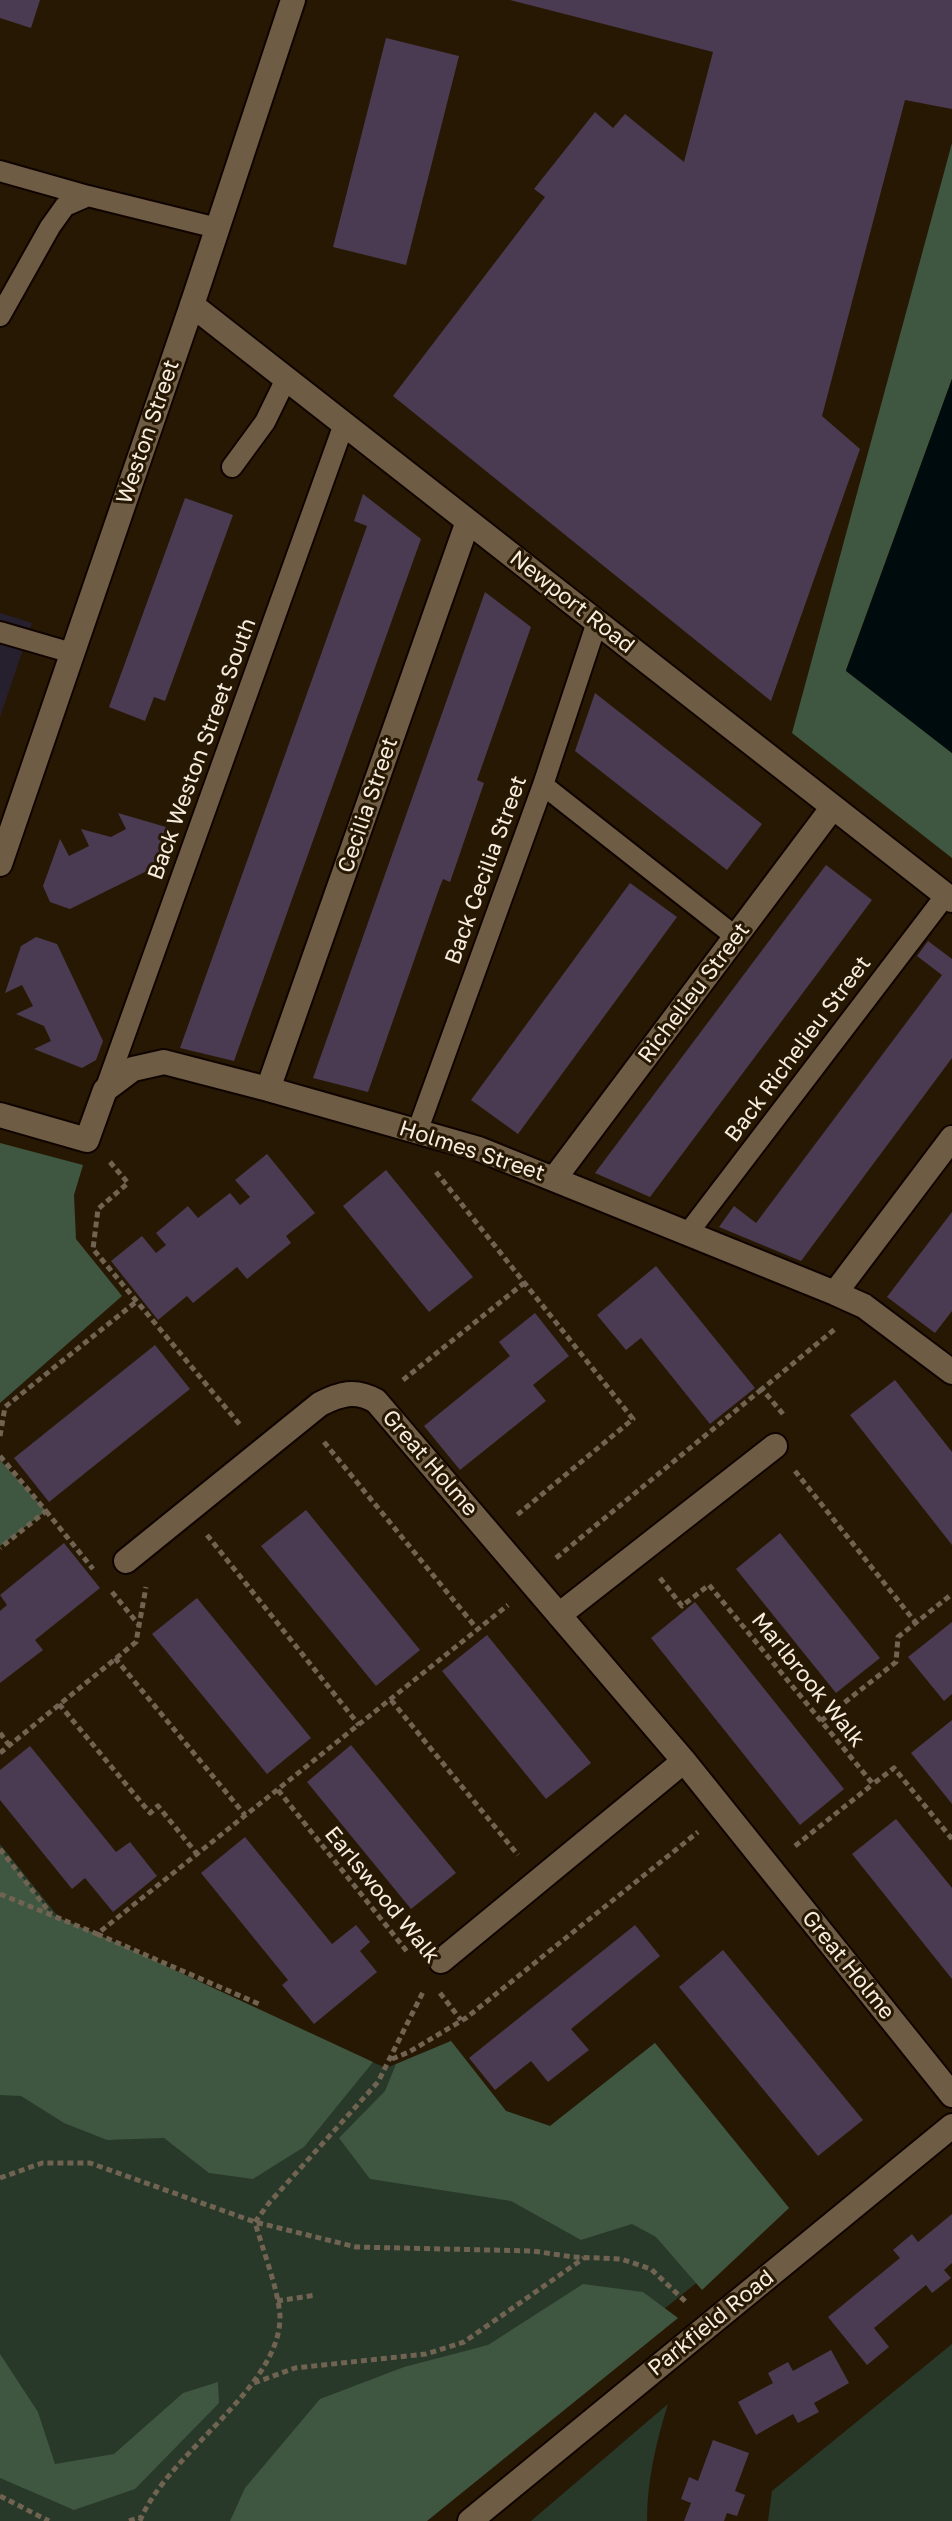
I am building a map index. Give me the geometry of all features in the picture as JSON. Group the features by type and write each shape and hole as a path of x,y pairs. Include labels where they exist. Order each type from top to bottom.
{"street":[{"name":"Weston Street","path":"0,864 293,0"},
{"name":"Newport Road","path":"192,305 949,897"},
{"name":"Cecilia Street","path":"268,1089 468,521"},
{"name":"Richelieu Street","path":"554,1179 833,807"},
{"name":"Holmes Street","path":"105,1090 133,1069 164,1062 479,1149 864,1306 952,1372"},
{"path":"0,1115 87,1140 105,1090"},
{"path":"835,1293 952,1138"},
{"name":"Great Holme","path":"126,1561 320,1404 352,1393 376,1401 684,1761 952,2095"},
{"path":"559,1615 775,1446"},
{"path":"435,1970 684,1761"},
{"name":"Parkfield Road","path":"477,2519 952,2126"}],"lane":[{"path":"0,171 217,228"},
{"path":"0,316 65,206 88,196"},
{"path":"232,467 265,422 286,379"},
{"name":"Back Weston Street South","path":"105,1090 344,424"},
{"name":"Back Cecilia Street","path":"421,1133 597,622"},
{"path":"0,632 72,653"},
{"path":"543,785 736,937"},
{"name":"Back Richelieu Street","path":"688,1233 949,897"}],"path":[{"path":"421,1133 423,1156 633,1419 492,1536"},
{"path":"87,1140 128,1183 98,1209 93,1249 262,1451"},
{"path":"376,1401 524,1283"},
{"path":"0,1436 5,1407 137,1301"},
{"path":"97,1934 478,1630 864,1306"},
{"path":"762,1389 795,1430 775,1446 916,1623"},
{"path":"303,1417 478,1630"},
{"path":"0,1456 46,1511 0,1548"},
{"path":"188,1511 359,1725"},
{"name":"Marlbrook Walk","path":"640,1552 682,1606 709,1585 873,1784"},
{"path":"0,1753 136,1642 146,1587 126,1561"},
{"path":"821,1721 896,1662 898,1637 952,1594"},
{"path":"115,1658 245,1815"},
{"path":"391,1700 539,1881"},
{"path":"59,1704 150,1813 158,1806 197,1854"},
{"path":"0,1733 9,1745"},
{"path":"769,1867 894,1768 952,1839"},
{"name":"Earlswood Walk","path":"278,1790 435,1970 461,2020"},
{"path":"391,2059 409,2052 461,2020 724,1811"},
{"path":"0,1849 52,1915"},
{"path":"0,1894 259,2004"},
{"path":"255,2222 378,2082 435,1970"},
{"path":"0,2178 42,2163 90,2163 255,2222 356,2247 533,2251 621,2259 651,2269 710,2324"},
{"path":"129,2521 141,2519 158,2487 253,2384 273,2347 280,2318 255,2222"},
{"path":"253,2384 295,2368 426,2354 464,2342 584,2258"},
{"path":"277,2301 316,2295"},
{"path":"0,2496 49,2521"}],"shaded area":[{"path":"952,379 952,753 846,671"},
{"path":"0,613 32,623 0,717"}],"green space":[{"path":"952,143 952,379 846,670 952,753 952,858 792,733"},
{"path":"0,1143 83,1165 74,1195 76,1239 122,1296 0,1403"},
{"path":"0,1460 46,1511 0,1546"},
{"path":"0,1844 69,1930 386,2068 451,2041 506,2111 550,2126 655,2043 789,2208 402,2521 0,2521"},
{"path":"0,1849 52,1915 373,2062 304,2147 253,2179 209,2173 164,2138 107,2140 64,2123 21,2096 0,2095"},
{"path":"451,2041 506,2111 550,2126 655,2043 789,2208 702,2290 656,2237 632,2224 581,2240 511,2201 370,2179 339,2138 385,2091 396,2064"},
{"path":"583,2284 643,2292 678,2318 427,2521 230,2521 245,2488 320,2399 404,2367 488,2345"},
{"path":"952,2344 952,2521 768,2521 772,2491"},
{"path":"0,2354 38,2412 55,2464 114,2454 183,2393 218,2382 219,2403 135,2489 74,2510 0,2478"},
{"path":"668,2404 653,2462 647,2521 531,2521"}],"building":[{"path":"0,0 40,0 31,28 0,18"},
{"path":"510,0 952,0 952,109 905,100 822,416 860,449 771,701 393,396 545,197 534,189 595,112 613,128 625,114 684,162 713,52"},
{"path":"386,38 459,56 406,265 333,247"},
{"path":"363,494 421,539 234,1061 180,1048 367,526 354,521"},
{"path":"185,498 233,515 165,701 154,697 145,721 109,707"},
{"path":"485,592 531,627 477,780 484,783 450,882 443,879 439,889 368,1092 313,1078"},
{"path":"595,693 762,824 727,870 575,751"},
{"path":"118,813 166,827 173,842 167,861 70,909 50,902 43,886 60,839 69,856 89,846 81,829 111,837 126,829"},
{"path":"826,865 872,900 650,1197 595,1173"},
{"path":"630,883 677,917 518,1134 471,1100"},
{"path":"36,937 57,944 103,1041 96,1060 82,1068 34,1049 51,1041 44,1026 16,1014 33,1006 22,985 5,993 21,946"},
{"path":"928,941 952,959 952,1058 801,1261 719,1227 734,1206 756,1223 942,975 917,956"},
{"path":"267,1154 315,1213 286,1236 291,1243 247,1279 237,1267 193,1303 187,1296 158,1320 111,1261 142,1236 156,1253 166,1245 156,1233 188,1206 198,1218 230,1193 240,1205 250,1197 235,1180"},
{"path":"386,1170 473,1277 429,1312 343,1206"},
{"path":"952,1212 952,1311 935,1333 887,1297"},
{"path":"656,1266 755,1388 710,1424 641,1338 626,1350 597,1315"},
{"path":"535,1313 569,1356 533,1385 546,1401 460,1470 424,1426 510,1356 499,1342"},
{"path":"155,1345 190,1389 49,1502 14,1458"},
{"path":"895,1380 952,1452 952,1545 850,1415"},
{"path":"306,1510 420,1650 376,1686 261,1546"},
{"path":"780,1533 880,1658 836,1693 736,1569"},
{"path":"64,1543 100,1588 35,1640 43,1650 0,1683 0,1611 7,1605 0,1595"},
{"path":"197,1598 311,1738 267,1774 152,1634"},
{"path":"695,1602 844,1789 800,1825 651,1638"},
{"path":"952,1622 952,1694 944,1701 908,1657"},
{"path":"487,1635 591,1763 546,1799 442,1671"},
{"path":"952,1720 952,1804 911,1753"},
{"path":"351,1745 456,1873 411,1909 307,1782"},
{"path":"30,1746 116,1852 130,1842 157,1876 113,1912 85,1878 72,1889 0,1800 0,1770"},
{"path":"896,1819 952,1888 952,1979 852,1854"},
{"path":"245,1837 332,1944 356,1925 370,1942 360,1951 377,1972 314,2024 282,1985 288,1980 201,1873"},
{"path":"635,1925 660,1956 571,2029 589,2050 548,2082 531,2061 495,2090 469,2058"},
{"path":"723,1950 863,2120 818,2156 679,1987"},
{"path":"952,2214 952,2263 944,2270 951,2278 932,2293 926,2285 874,2328 889,2347 867,2365 828,2317 900,2258 893,2250 912,2234 918,2242"},
{"path":"831,2350 849,2383 814,2403 819,2412 798,2423 793,2414 756,2435 738,2402 773,2383 768,2373 788,2362 793,2371"},
{"path":"713,2440 749,2453 735,2491 745,2495 737,2516 727,2513 724,2521 684,2521 691,2503 681,2499 689,2477 698,2481"}]}
